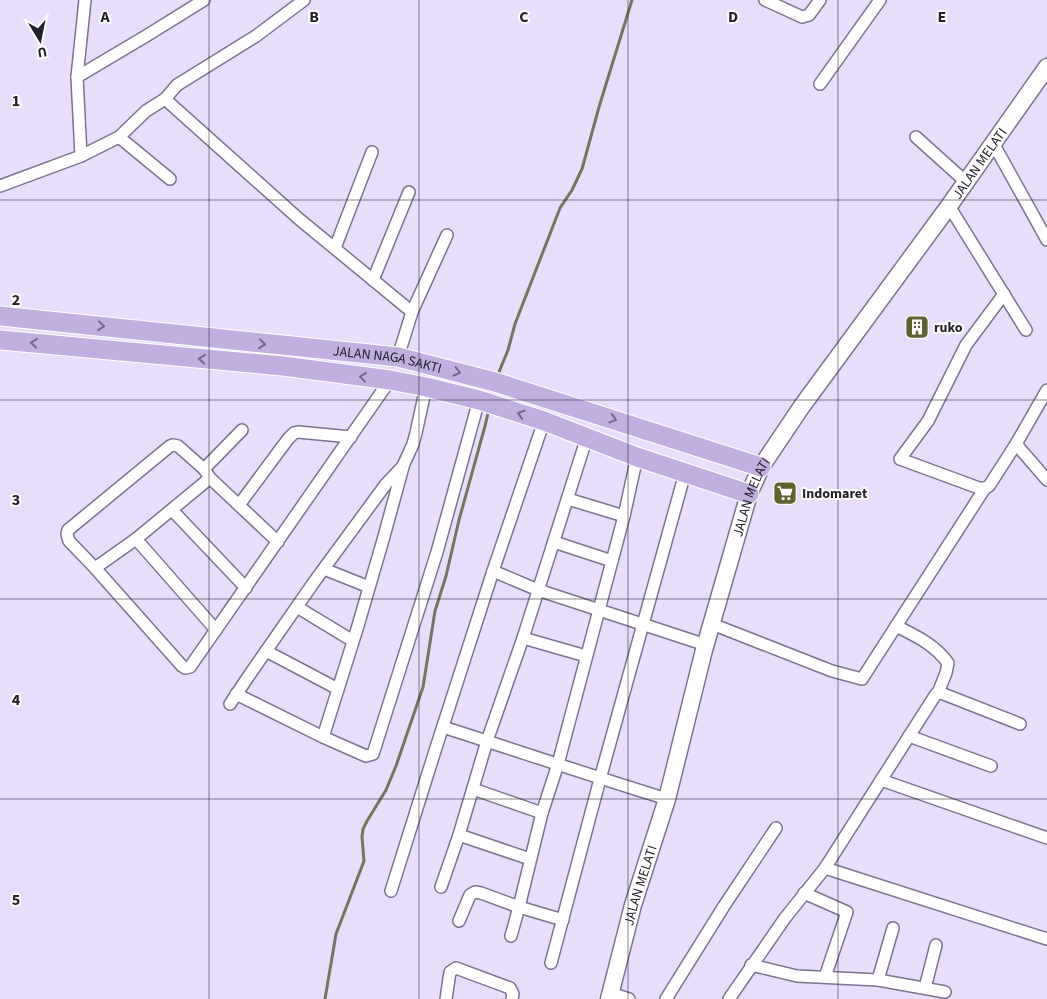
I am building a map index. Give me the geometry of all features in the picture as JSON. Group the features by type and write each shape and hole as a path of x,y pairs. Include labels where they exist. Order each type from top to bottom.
{"main road":[{"name":"JALAN MELATI","path":"609,996 633,905 667,799 706,645 749,494 761,467 802,406 949,206 1047,68"},
{"name":"JALAN NAGA SAKTI","path":"0,316 398,357 495,382 761,467"},
{"path":"68,347 66,339 70,323"},
{"name":"JALAN NAGA SAKTI","path":"0,340 283,366 390,380 426,387 479,400 544,421 637,457 749,494"}],"street":[{"path":"78,77 204,0"},
{"path":"0,186 81,156 119,137 146,111 165,98 177,85 256,36 304,0"},
{"path":"765,0 802,17 810,15 820,0"},
{"path":"820,84 880,0"},
{"path":"81,156 78,77 88,2"},
{"path":"165,98 299,219 412,312"},
{"path":"119,137 170,179"},
{"path":"916,137 966,182"},
{"path":"993,143 1047,240"},
{"path":"335,248 372,152"},
{"path":"373,280 409,192"},
{"path":"949,206 1026,330"},
{"path":"398,357 412,312 447,235"},
{"path":"985,488 979,488 900,459 928,421 966,344 1004,294"},
{"path":"278,542 178,446 173,445 68,530 67,534 69,542 95,568 182,666 185,668 190,667 246,588 278,542 351,437 390,380"},
{"path":"323,737 370,587 403,466 416,433 426,387"},
{"path":"712,624 832,671 862,679 985,488 989,486 1016,444 1047,390"},
{"path":"403,466 386,484 233,699 366,756 370,756 374,752 437,552 479,400"},
{"path":"391,891 493,571 544,421"},
{"path":"95,568 136,540 172,510 207,473 242,430"},
{"path":"239,505 288,438 294,433 351,437"},
{"path":"441,887 587,437"},
{"path":"1016,444 1047,480"},
{"path":"511,936 542,814 558,764 624,516 637,457"},
{"path":"551,963 685,473"},
{"path":"568,499 624,516"},
{"path":"172,510 246,588"},
{"path":"136,540 216,630"},
{"path":"554,542 612,561"},
{"path":"324,569 370,587"},
{"path":"493,571 538,590 706,645"},
{"path":"297,607 353,641"},
{"path":"729,999 804,893 825,868 934,696 938,693 948,663 942,654 926,641 896,626"},
{"path":"523,638 586,656"},
{"path":"266,651 338,689"},
{"path":"938,693 1020,724"},
{"path":"443,727 667,799"},
{"path":"909,736 991,766"},
{"path":"881,780 1047,838"},
{"path":"473,789 542,814"},
{"path":"666,999 724,906 776,828"},
{"path":"459,835 530,860"},
{"path":"825,868 1047,939"},
{"path":"459,921 470,895 475,892 563,920"},
{"path":"804,893 847,912 824,977"},
{"path":"878,980 893,928"},
{"path":"925,988 936,945"},
{"path":"752,966 792,975 878,980 945,992"},
{"path":"446,999 450,972 456,968 510,988 513,994 512,999"},
{"path":"609,996 629,999"}],"waterway":[{"path":"497,377 508,350 515,324 560,208 572,190 582,169 632,0"},
{"path":"325,999 336,934 364,861 363,829 386,790 423,687 435,611 446,576 489,409"}],"place":[{"name":"ruko","path":"917,327"},
{"name":"Indomaret","path":"785,493"}]}
